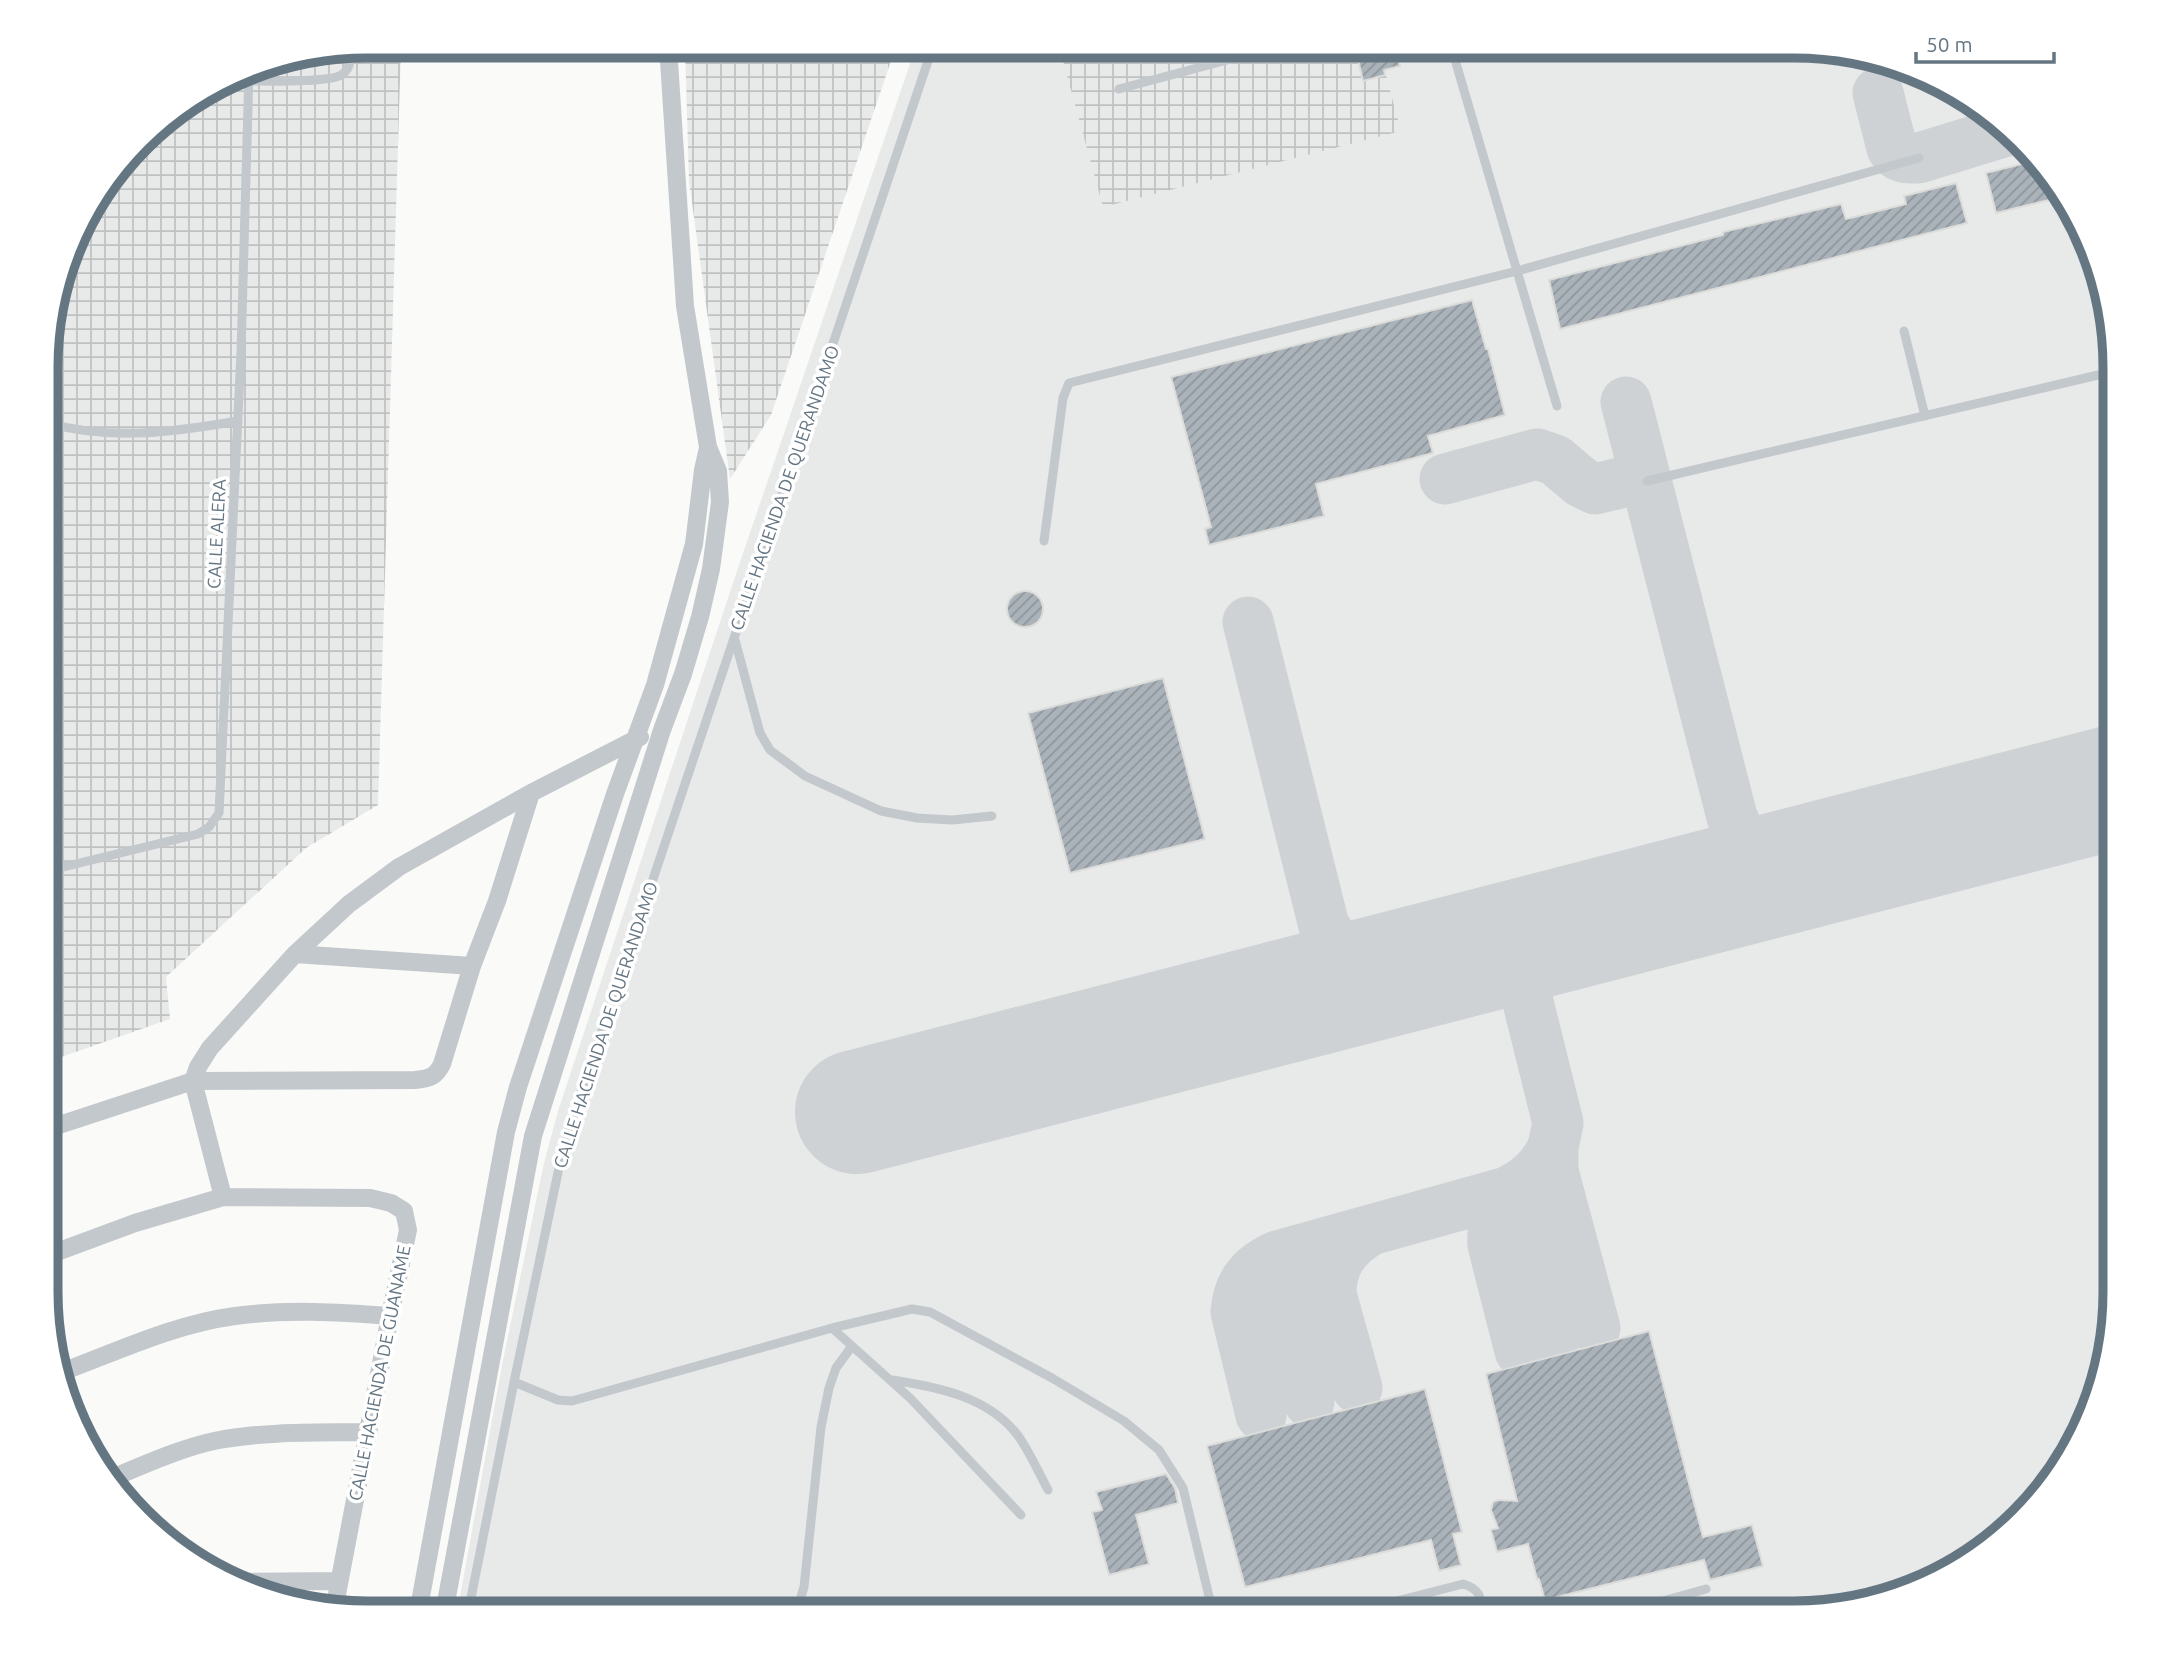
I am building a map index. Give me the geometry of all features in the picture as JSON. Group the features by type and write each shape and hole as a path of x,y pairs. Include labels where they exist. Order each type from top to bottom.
{"street":[{"name":"CALLE HACIENDA DE QUERANDAMO","path":"446,1601 533,1136 662,730 683,674 711,569 720,502 718,471 708,447 685,306 669,58"},
{"name":"CALLE HACIENDA DE QUERANDAMO","path":"420,1601 506,1132 518,1087 615,794 654,685 694,544 708,447"},
{"path":"223,1197 193,1082 198,1067 211,1048 295,954 349,904 399,867 636,738 662,730"},
{"path":"58,1125 193,1082 415,1080 432,1077 438,1072 531,793"},
{"path":"295,954 472,966"},
{"name":"CALLE HACIENDA DE GUANAME","path":"58,1252 135,1223 223,1197 370,1198 391,1203 404,1211 408,1230 336,1600"},
{"path":"68,1370 180,1328 234,1316 322,1311 390,1316"},
{"path":"119,1475 216,1441 268,1434 369,1432"},
{"path":"258,1582 339,1581"}],"lane":[{"path":"260,76 335,79 348,69 351,58"},
{"name":"CALLE HACIENDA DE QUERANDAMO","path":"470,1601 564,1144 929,58"},
{"path":"1119,89 1234,58"},
{"path":"1455,58 1557,406"},
{"name":"CALLE ALERA","path":"58,867 198,834 209,827 219,813 238,421 249,81"},
{"path":"1044,541 1063,398 1069,383 1077,379 1517,271 1919,158"},
{"path":"1904,331 1925,416"},
{"path":"1647,481 2103,374"},
{"path":"58,426 77,431 134,434 238,421"},
{"path":"735,639 760,733 770,750 805,776 881,811 929,819 992,816"},
{"path":"514,1382 558,1400 572,1401 831,1328 912,1309 930,1312 1052,1378 1124,1422 1159,1450 1183,1488 1210,1601"},
{"path":"831,1328 890,1380 1020,1515"},
{"path":"800,1601 804,1587 821,1427 836,1368 852,1346"},
{"path":"890,1380 926,1385 967,1397 998,1416 1019,1436 1048,1490"},
{"path":"1397,1601 1463,1584 1476,1589 1482,1601"},
{"path":"1664,1601 1706,1589"}],"shaded area":[{"path":"346,58 401,58 378,805 306,848 166,977 170,1019 58,1058 58,346 68,287 81,248 110,195 148,148 195,110 248,81 287,68"},
{"path":"685,58 892,58 771,415 730,479 689,181"},
{"path":"912,58 1815,58 1894,74 1949,99 1966,110 2013,148 2062,212 2087,267 2103,346 2103,1313 2087,1392 2062,1447 2051,1464 2013,1511 1949,1560 1894,1585 1815,1601 459,1601 502,1365 544,1163 558,1111 737,571"},
{"path":"1062,58 1381,58 1401,131 1103,207"}],"building":[{"path":"1358,58 1398,58 1400,66 1384,70 1385,75 1363,81"},
{"path":"2027,163 2053,199 1996,213 1986,173"},
{"path":"1956,183 1967,223 1560,329 1549,280 1723,235 1723,232 1841,204 1846,219 1906,204 1904,196"},
{"path":"1472,300 1505,415 1428,436 1433,453 1316,484 1324,516 1209,545 1205,529 1211,527 1171,377"},
{"path":"1025,591 1038,596 1043,609 1038,622 1025,627 1012,622 1007,609 1012,596"},
{"path":"1163,678 1205,839 1070,873 1028,713"},
{"path":"1649,1331 1703,1537 1752,1525 1763,1566 1710,1580 1704,1560 1545,1600 1528,1544 1497,1552 1491,1530 1498,1528 1491,1510 1493,1502 1517,1501 1486,1374"},
{"path":"1425,1389 1462,1532 1453,1534 1461,1565 1439,1571 1431,1540 1245,1587 1207,1446"},
{"path":"1166,1474 1175,1488 1178,1503 1136,1515 1149,1564 1109,1575 1092,1512 1102,1510 1096,1492"}],"taxiway":[{"path":"1878,93 1892,148 1903,157 1919,158 1998,134"},
{"path":"1626,402 1732,817 1742,839 1761,863 1770,868 1795,870"},
{"path":"1445,479 1537,454 1555,460 1581,482 1595,489 1645,477"},
{"path":"1248,622 1324,926 1338,944 1356,957 1399,971"},
{"path":"1551,933 1530,949 1521,974 1558,1123 1529,1223 1556,1335"},
{"path":"1261,1415 1236,1312 1243,1285 1260,1265 1277,1256 1507,1192 1534,1174 1553,1147"},
{"path":"1553,1153 1553,1171 1595,1328"},
{"path":"1520,1351 1493,1245 1493,1235 1496,1217 1504,1202 1524,1183"},
{"path":"1357,1388 1331,1294 1334,1273 1341,1256 1371,1230"},
{"path":"1309,1402 1284,1295 1292,1264 1311,1247"}],"runway":[{"path":"857,1112 2103,790"}]}
